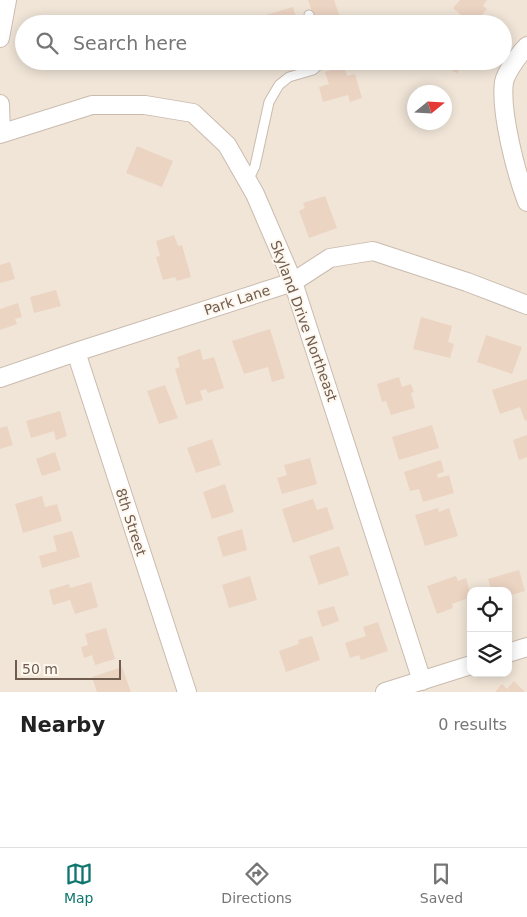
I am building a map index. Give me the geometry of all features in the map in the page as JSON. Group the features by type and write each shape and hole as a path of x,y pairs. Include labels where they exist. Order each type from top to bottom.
{"street":[{"path":"0,38 7,0"},
{"path":"512,67 527,46"},
{"path":"510,70 504,80 504,108 518,180 527,202"},
{"path":"0,104 1,134"},
{"name":"Skyland Drive Northeast","path":"1,134 92,105 145,105 193,113 227,145 255,194 293,282 422,681"},
{"name":"Park Lane","path":"0,378 293,282 330,258 373,251 467,282 527,305"},
{"name":"8th Street","path":"76,352 187,692"},
{"path":"512,652 527,647"},
{"path":"385,692 467,666"}],"lane":[{"path":"248,182 255,166 269,102 279,86 289,77 313,70"}],"shaded area":[{"path":"0,0 527,0 527,692 0,692"}],"building":[{"path":"308,0 334,0 339,15 313,15"},
{"path":"460,0 487,0 483,6 487,9 482,15 461,15 453,8"},
{"path":"293,7 295,15 265,15"},
{"path":"345,70 347,76 355,74 362,98 350,102 348,95 323,102 319,87 329,84 325,72"},
{"path":"137,146 173,161 162,187 126,173"},
{"path":"325,196 337,228 309,238 299,211 305,208 303,203"},
{"path":"174,235 178,246 182,245 191,277 177,281 175,277 163,280 156,257 160,256 156,241"},
{"path":"10,262 15,279 0,283 0,265"},
{"path":"56,290 61,306 34,313 30,297"},
{"path":"18,303 22,317 15,319 17,324 0,330 0,309"},
{"path":"421,317 452,326 448,342 454,344 450,358 413,349"},
{"path":"270,329 285,378 272,382 268,367 244,374 232,341"},
{"path":"486,335 522,347 512,374 477,362"},
{"path":"200,349 203,360 214,357 224,388 208,393 206,389 200,391 203,400 186,405 175,369 180,367 177,357"},
{"path":"399,377 402,387 411,384 414,392 411,393 415,408 391,415 386,401 382,402 377,384"},
{"path":"527,379 527,420 525,421 520,407 500,414 492,390"},
{"path":"165,385 178,418 159,424 147,391"},
{"path":"60,411 67,436 56,440 54,431 31,438 26,421"},
{"path":"432,425 439,448 399,460 392,437"},
{"path":"7,426 13,445 0,449 0,428"},
{"path":"527,435 527,457 519,460 513,440"},
{"path":"212,439 221,465 196,473 187,448"},
{"path":"55,452 61,470 42,476 36,459"},
{"path":"310,458 317,484 282,494 277,478 287,475 284,465"},
{"path":"441,460 444,472 437,474 438,478 449,475 454,493 423,502 419,489 410,491 404,472"},
{"path":"225,484 234,512 212,519 203,492"},
{"path":"42,496 45,507 57,504 62,521 23,533 15,504"},
{"path":"313,499 317,510 327,507 334,529 293,543 282,509"},
{"path":"438,508 439,512 449,508 458,536 425,546 415,515"},
{"path":"242,529 247,550 223,557 217,537"},
{"path":"72,531 80,557 42,568 39,556 57,551 53,536"},
{"path":"339,546 349,575 319,585 309,556"},
{"path":"519,570 525,591 512,595 512,587 491,587 488,579"},
{"path":"250,576 257,600 229,608 222,585"},
{"path":"456,576 458,581 466,578 468,587 467,598 452,604 453,608 437,614 427,586"},
{"path":"91,582 98,607 75,614 70,600 53,605 49,590 69,584 70,588"},
{"path":"334,606 339,621 322,627 317,611"},
{"path":"378,622 388,651 361,660 359,655 350,658 345,643 366,636 363,627"},
{"path":"106,628 115,659 95,665 92,655 84,658 81,647 88,645 85,634"},
{"path":"312,636 320,660 286,672 279,651 299,644 298,640"},
{"path":"122,667 131,692 97,692 92,677"},
{"path":"514,681 525,692 495,692 502,684 507,689"}]}
